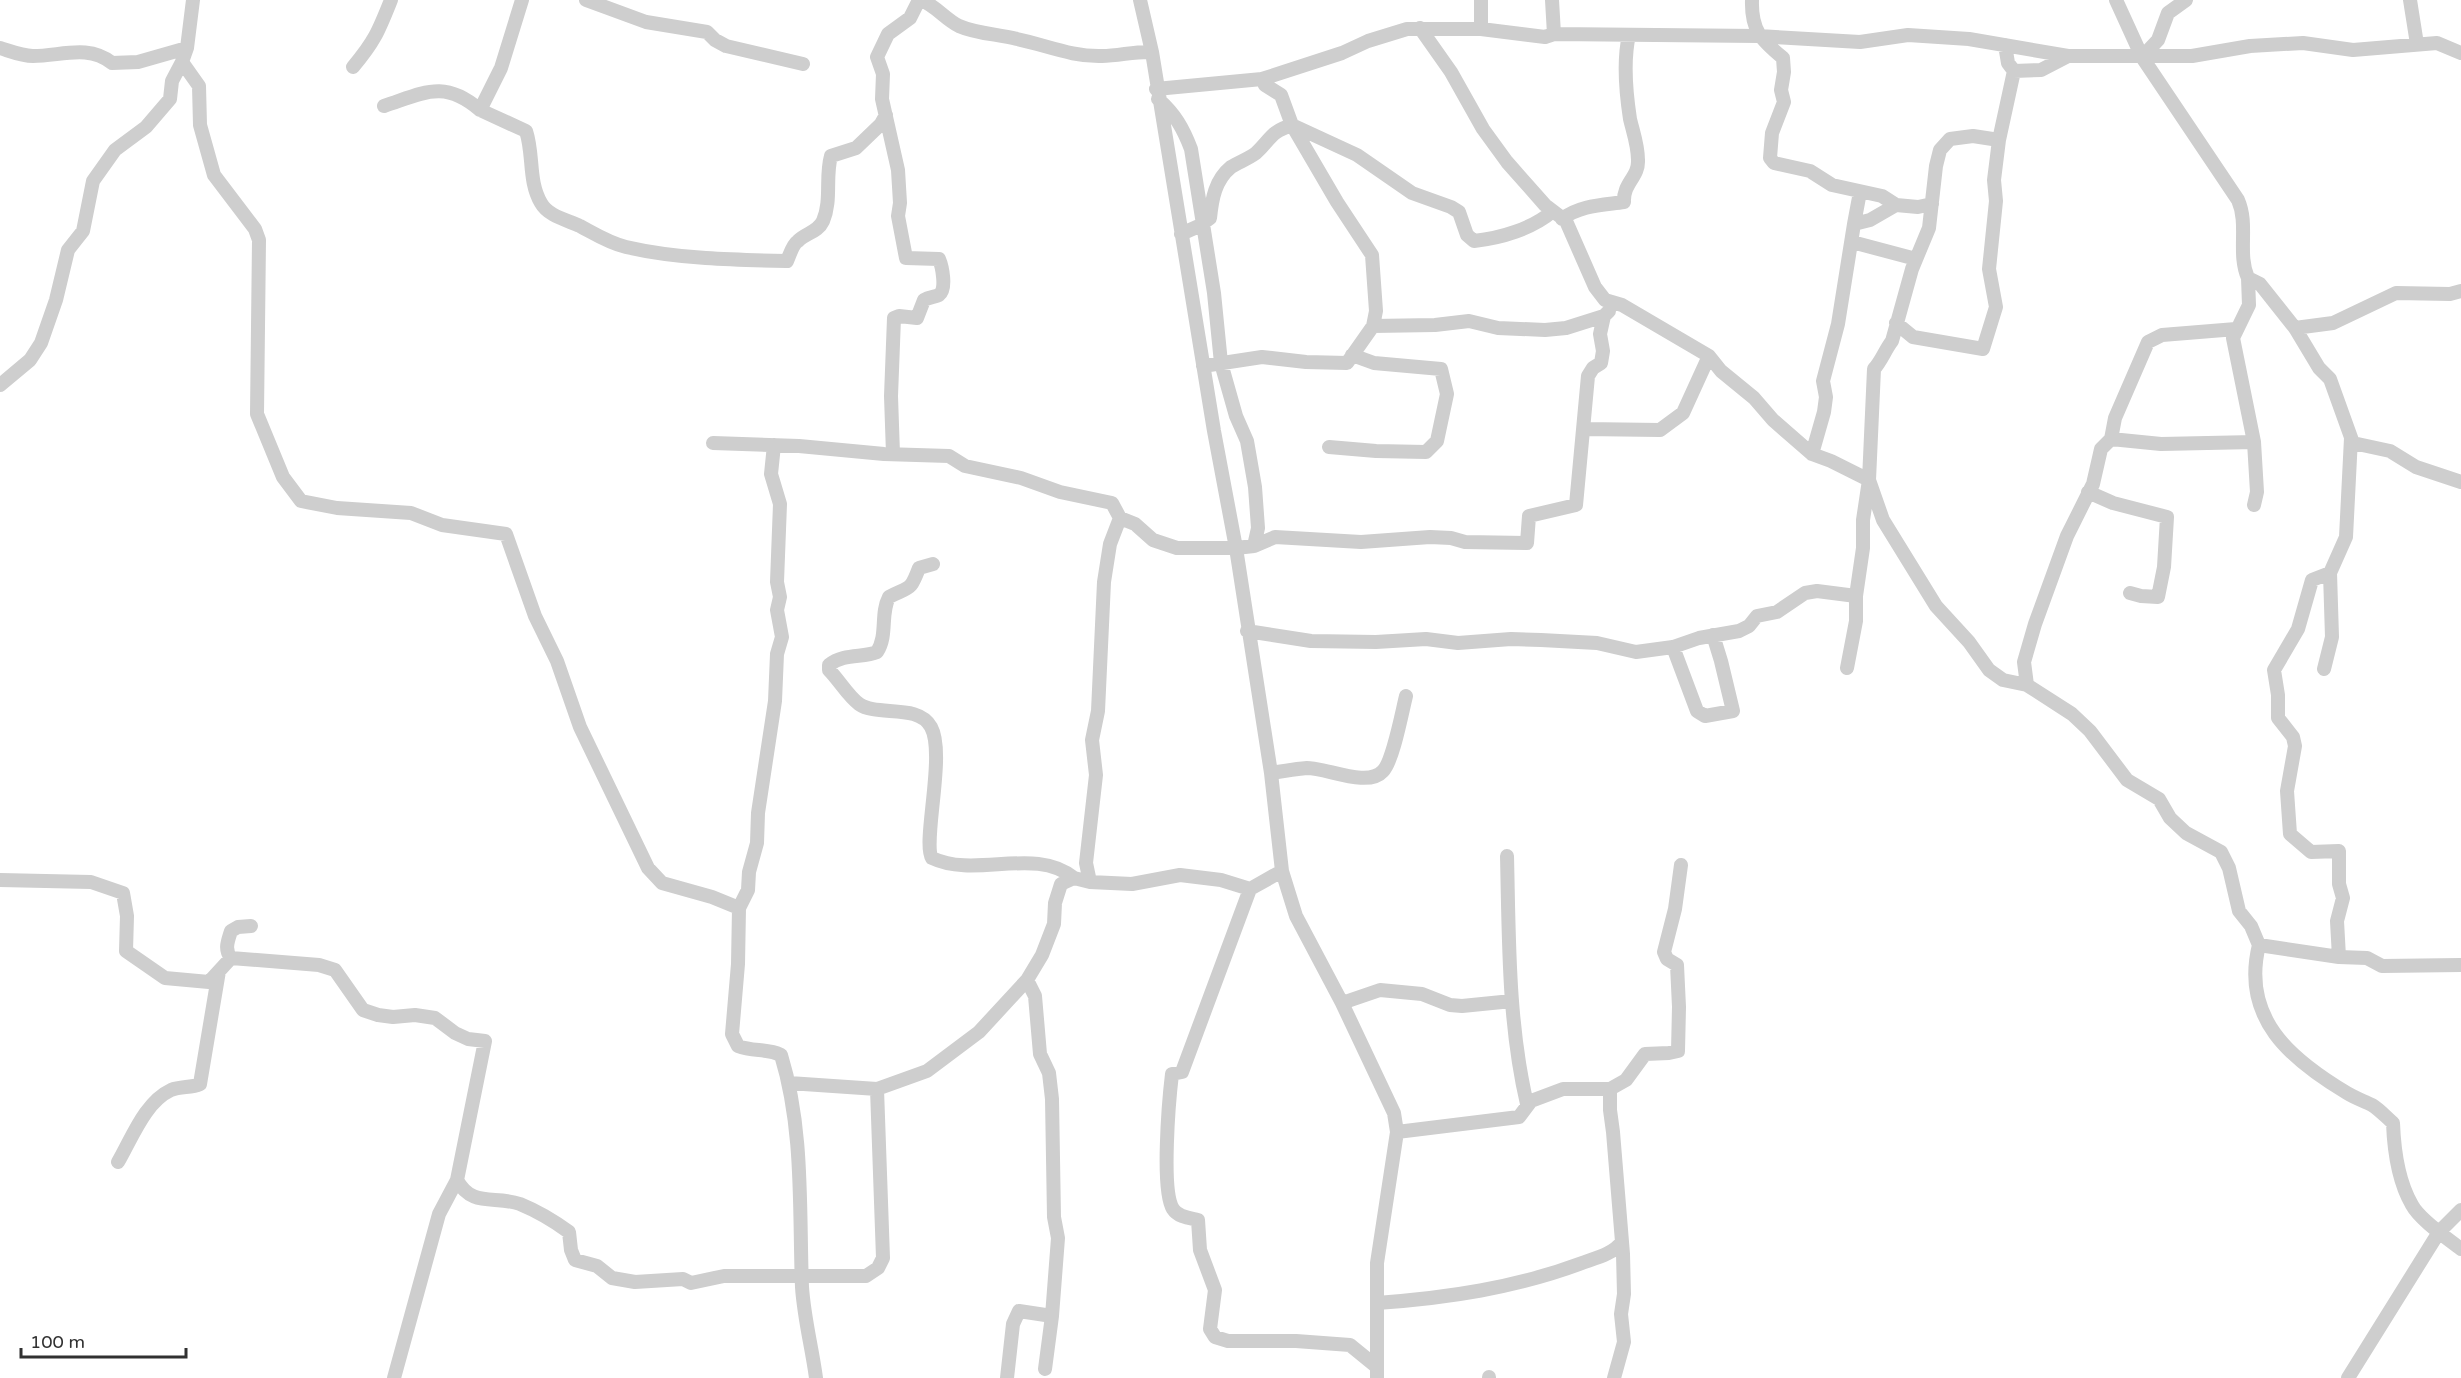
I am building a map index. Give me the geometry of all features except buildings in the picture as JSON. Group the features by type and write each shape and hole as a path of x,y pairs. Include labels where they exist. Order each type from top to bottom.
{"street":[{"path":"0,385 30,360 41,343 56,300 68,250 83,231 93,181 115,150 146,128 170,99 172,81 187,48 193,0"},
{"path":"354,67 372,45 383,24 391,0"},
{"path":"480,110 501,68 522,0"},
{"path":"586,0 646,22 707,32 726,46 803,64"},
{"path":"893,454 891,396 894,318 899,316 917,318 924,300 939,295 942,290 942,279 939,259 906,258 898,216 900,203 898,170 882,99 883,74 877,57 888,34 910,18 920,0 933,5 959,26 990,35 1019,39 1084,56 1103,57 1139,51 1152,52"},
{"path":"1140,0 1152,52 1203,366 1236,548 1247,631 1271,773 1282,871 1296,916 1342,1003 1394,1113 1396,1132 1377,1263 1377,1372"},
{"path":"1481,0 1481,29"},
{"path":"1552,0 1554,34"},
{"path":"1752,0 1752,11 1758,36 1783,58 1781,90 1784,102 1772,133 1770,158 1774,163 1810,171 1832,185 1882,196 1896,205 1918,207 1932,204"},
{"path":"2116,0 2142,57 2243,210 2243,257 2248,278 2249,305 2233,338 2238,372 2254,442 2257,492 2254,506"},
{"path":"2142,57 2158,40 2168,13 2186,0"},
{"path":"2410,0 2417,44"},
{"path":"1157,94 1262,79 1342,53 1392,33 1420,28 1481,29 1545,37 1554,34 1758,36 1860,42 1908,35 1969,39 2068,56 2192,56 2250,46 2303,44 2353,50 2437,42 2461,53"},
{"path":"1420,28 1451,72 1483,129 1507,162 1572,231 1595,288 1605,300 1622,305 1709,356 1721,371 1754,398 1773,420 1812,453 1831,460 1869,480 1883,520 1936,606 1969,642 1989,670 2003,680 2027,686 2072,714 2090,731 2127,780 2158,799 2170,818 2186,833 2221,852 2229,868 2239,910 2251,926 2259,945 2254,965 2257,993 2263,1014 2274,1034 2299,1061 2348,1094 2374,1106 2393,1123 2394,1145 2402,1181 2412,1207 2461,1249"},
{"path":"1181,234 1210,218 1212,195 1222,177 1232,167 1249,158 1263,146 1272,134 1292,125 1357,155 1412,193 1459,212 1467,235 1474,241 1501,237 1542,220 1587,207 1624,202 1626,186 1635,174 1638,161 1627,91 1629,35"},
{"path":"1896,323 1913,337 1983,349 1996,307 1989,269 1996,201 1994,180 1999,140 2014,71 2008,63 2005,45"},
{"path":"0,48 31,56 81,51 103,56 112,63 138,62 187,48"},
{"path":"2014,71 2041,70 2068,56"},
{"path":"182,62 200,86 200,125 214,175 241,208 255,229 259,240 257,414 283,477 301,501 337,508 411,513 442,525 506,534 535,616 557,661 580,727 648,868 662,883 712,897 739,908"},
{"path":"1203,366 1262,357 1306,362 1347,363 1373,326 1376,302 1372,255 1292,125 1281,95 1262,82 1262,79"},
{"path":"384,106 434,90 451,92 469,100 480,110 526,132 530,145 531,171 542,205 557,216 596,236 626,247 705,259 787,261 796,242 814,232 822,224 828,208 828,167 831,156 856,148 881,124 886,115"},
{"path":"1157,94 1173,112 1191,149 1214,293 1221,363 1236,416 1247,441 1251,464 1258,528 1254,546"},
{"path":"1848,668 1856,621 1856,596 1863,548 1863,520 1869,480 1874,369 1885,356 1892,341 1916,259 1929,228 1940,150 1950,139 1973,136 1999,140"},
{"path":"1812,453 1827,397 1823,381 1838,324 1860,192"},
{"path":"1854,224 1870,220 1896,205"},
{"path":"1852,242 1916,259"},
{"path":"2248,278 2260,284 2295,328 2309,354 2330,379 2353,443 2390,451 2416,467 2461,482"},
{"path":"2295,328 2333,323 2396,293 2450,294 2461,291"},
{"path":"1373,326 1435,325 1469,321 1498,328 1545,330 1566,328 1604,316 1615,304"},
{"path":"713,443 949,456 965,466 987,473 1021,478 1060,492 1112,503 1120,518 1135,524 1153,540 1177,548 1254,546 1275,537 1360,542 1430,537 1451,538 1465,542 1527,543 1529,516 1576,504 1584,429 1584,401 1588,376 1593,368 1601,363 1603,351 1600,334 1604,316"},
{"path":"2027,686 2024,663 2035,624 2067,536 2093,484 2101,449 2111,439 2115,418 2148,342 2162,335 2236,329"},
{"path":"1329,447 1426,452 1437,441 1447,394 1440,369 1374,363 1352,355"},
{"path":"1584,429 1660,430 1683,413 1709,356"},
{"path":"2324,669 2332,637 2330,573 2346,537 2351,438"},
{"path":"2111,439 2161,444 2254,442"},
{"path":"774,446 771,474 780,504 777,582 780,597 777,610 782,637 777,654 778,681 758,813 757,843 749,872 748,890 739,908 738,964 732,1034 738,1046 747,1050 771,1050 781,1055 789,1083 799,1170 802,1288 816,1378"},
{"path":"2088,492 2113,503 2167,517 2164,567 2158,597 2130,593"},
{"path":"1090,882 1086,864 1096,775 1092,740 1098,711 1104,582 1110,544 1120,518"},
{"path":"933,564 919,568 912,585 906,591 889,597 884,611 883,637 877,652 856,654 829,665 829,670 860,705 920,717 930,725 935,736 936,753 935,795 929,848 932,858 970,866 1006,863 1038,865 1064,870 1074,878 1090,882 1132,884 1180,875 1221,880 1250,889"},
{"path":"2330,573 2312,580 2298,629 2274,670 2278,695 2278,718 2293,737 2295,746 2287,791 2290,834 2311,852 2339,851 2339,884 2343,898 2337,921 2338,957"},
{"path":"1247,631 1311,641 1376,642 1426,639 1458,643 1511,639 1598,644 1636,652 1673,647 1713,635 1739,631 1749,626 1757,616 1778,612 1805,593 1817,591 1856,596"},
{"path":"1673,647 1697,711 1705,716 1733,711 1713,635"},
{"path":"1271,773 1309,768 1370,778 1383,771 1390,755 1406,696"},
{"path":"1507,856 1512,1001 1527,1104"},
{"path":"1396,1132 1519,1117 1531,1101 1563,1089 1610,1089 1626,1080 1645,1054 1678,1051 1677,965 1667,959 1664,952 1675,909 1681,864"},
{"path":"1282,871 1250,889 1182,1072 1172,1074 1167,1127 1169,1198 1174,1210 1183,1217 1198,1220 1200,1250 1215,1290 1210,1329 1215,1336 1228,1341 1296,1341 1350,1345 1377,1372"},
{"path":"789,1083 877,1089 927,1071 979,1032 1027,980 1042,955 1054,924 1055,903 1061,884 1074,878"},
{"path":"0,880 91,882 123,893 127,916 126,951 165,978 209,982 231,958"},
{"path":"251,926 238,927 231,931 227,944 227,953 231,958 319,965 335,970 363,1010 393,1017 415,1015 435,1018 455,1033 468,1039 485,1041 457,1180 439,1214 394,1378"},
{"path":"2259,945 2338,957 2367,958 2382,966 2461,965"},
{"path":"118,1162 152,1104 160,1095 175,1089 200,1084 219,971"},
{"path":"1027,980 1035,996 1040,1054 1049,1073 1052,1099 1054,1217 1058,1238 1045,1369"},
{"path":"1342,1003 1380,990 1422,994 1450,1005 1512,1001"},
{"path":"457,1180 463,1192 474,1197 519,1204 558,1224 569,1232 575,1260 597,1266 612,1278 635,1282 683,1279 691,1283 724,1276 866,1276 878,1268 883,1258 877,1089"},
{"path":"1610,1089 1624,1294 1621,1314 1624,1342 1614,1378"},
{"path":"2348,1378 2439,1232 2461,1210"},
{"path":"1377,1304 1434,1299 1521,1283 1607,1254 1622,1242"},
{"path":"1007,1378 1013,1323 1019,1311 1052,1316"}]}
